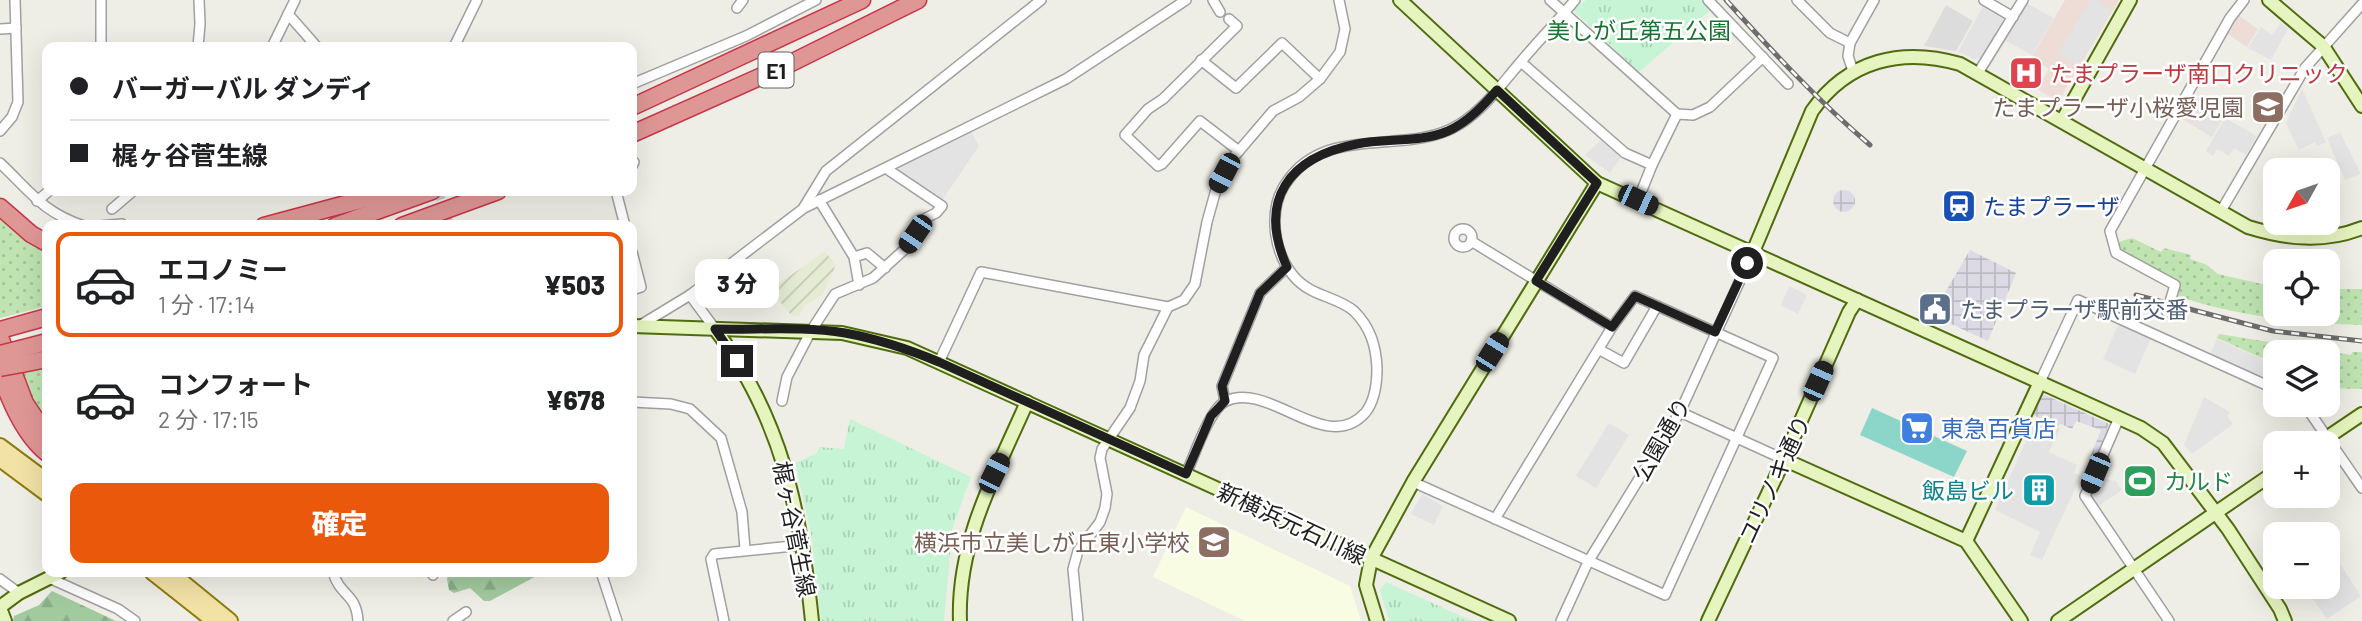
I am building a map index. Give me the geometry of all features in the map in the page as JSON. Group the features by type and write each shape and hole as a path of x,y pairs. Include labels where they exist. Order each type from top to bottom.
{"highway":[{"name":"E1","path":"637,105 862,0"},
{"name":"E1","path":"637,132 791,63 918,0"},
{"path":"286,220 375,196"},
{"path":"352,220 418,196"},
{"path":"418,220 484,196"},
{"path":"443,220 493,196"},
{"path":"0,207 30,234 42,240"},
{"path":"42,319 4,332 25,403 42,428"},
{"path":"42,345 0,370 25,425 42,447"},
{"path":"0,354 42,358"}],"main road":[{"path":"0,446 42,477"},
{"path":"0,459 42,490"},
{"path":"158,577 214,621"},
{"path":"177,577 230,621"}],"street":[{"path":"0,131 12,117 18,102 15,0"},
{"path":"101,0 101,42"},
{"path":"198,42 199,0"},
{"path":"274,42 295,0"},
{"path":"456,42 477,0"},
{"path":"637,81 746,36 816,0"},
{"path":"804,208 826,171 1041,0"},
{"path":"637,325 690,295 804,208 1066,79 1186,0"},
{"path":"1213,0 1220,12"},
{"path":"939,362 981,272 1168,307 1184,300 1195,284 1217,186 1232,159 1273,111 1299,97 1320,79 1340,52 1345,29 1339,0"},
{"path":"1400,0 1597,183 2141,428 2163,443 2189,475 2259,575 2285,621"},
{"path":"1550,0 1677,114 1693,116 1702,113 1763,57"},
{"path":"1186,474 1211,416 1225,401 1252,397 1317,424 1335,427 1353,422 1365,413 1374,395 1376,352 1369,330 1352,309 1308,288 1287,267 1277,245 1275,220 1282,188 1297,170 1321,154 1359,144 1447,132 1474,115 1575,0"},
{"path":"1708,0 1788,84"},
{"path":"1797,0 1823,28 1850,44"},
{"path":"1853,71 1848,56 1850,44 1874,0"},
{"path":"1984,0 2013,17"},
{"path":"1978,73 2023,0"},
{"path":"2062,121 2130,0"},
{"path":"2166,312 2175,285 2116,253 2110,231 2230,18 2244,0"},
{"path":"2269,0 2323,46 2362,106"},
{"path":"2221,211 2287,95 2323,46 2362,4"},
{"path":"288,14 313,42"},
{"path":"1229,19 1237,26 1163,99 1148,109 1125,135 1158,166 1200,121 1238,152"},
{"path":"0,29 16,28"},
{"path":"1201,60 1236,88 1282,43 1320,79"},
{"path":"1753,252 1812,111 1833,85 1853,71 1887,60 1926,56 1960,64 1978,73 2248,227 2274,235 2317,239 2342,236 2362,228"},
{"path":"1521,62 1625,153 1652,165"},
{"path":"1638,200 1677,114"},
{"path":"0,163 37,201 67,220"},
{"path":"782,401 787,377 811,331 835,294 873,278 905,249 926,218 942,206 887,169"},
{"path":"1377,621 1366,584 1371,559 1413,482 1597,183"},
{"path":"37,201 43,196"},
{"path":"112,209 127,196"},
{"path":"616,196 623,220"},
{"path":"819,200 855,257 859,285"},
{"path":"1471,241 1612,327"},
{"name":"公園通り","path":"1561,621 1588,562 1680,412 1753,252"},
{"path":"855,257 867,253 885,268"},
{"path":"1225,401 1222,386 1260,293 1287,267"},
{"path":"637,271 641,287 637,288"},
{"name":"梶ヶ谷菅生線","path":"690,295 737,361 778,441 792,485 803,545 812,621"},
{"path":"1413,482 1588,562 1665,595 1773,358 1635,296 1612,327 1495,519"},
{"name":"ユリノキ通り","path":"1708,621 1849,312 1857,300"},
{"path":"1966,541 2078,300 2263,384"},
{"path":"1600,350 1624,363 1657,306"},
{"path":"1078,621 1073,569 1078,551 1100,522 1105,508 1107,494 1100,457 1130,408 1140,381 1144,355 1168,307"},
{"name":"新横浜元石川線","path":"637,326 842,333 907,348 1508,621"},
{"path":"637,402 671,404 690,409 721,438 742,512 745,550"},
{"path":"960,621 962,577 975,521 1027,402"},
{"path":"1680,412 1966,541 2018,617"},
{"path":"2336,431 2362,414"},
{"path":"2119,418 2085,496 2169,621"},
{"path":"2340,461 2362,488"},
{"path":"2058,621 2263,480"},
{"path":"723,621 711,559 714,554 803,545"},
{"path":"5,621 0,607 19,593 51,577"},
{"path":"59,577 135,621"},
{"path":"334,577 337,586 351,596 358,608 358,621"},
{"path":"603,577 617,621"},
{"path":"0,579 19,593"},
{"path":"456,620 466,612"}],"shaded area":[{"path":"2065,0 2119,0 2058,102 2037,89 2049,69 2031,58"},
{"path":"2090,0 2096,0 2112,10 2078,66 2058,53"},
{"path":"2024,2 2054,18 2032,55 2002,39"},
{"path":"1984,4 2001,12 2003,20 1982,58 1975,59 1958,52"},
{"path":"1946,5 1973,21 1956,51 1924,46"},
{"path":"2238,15 2258,29 2247,47 2226,33"},
{"path":"2281,23 2288,29 2271,60 2248,48 2261,27 2272,35"},
{"path":"2302,89 2326,142 2318,146 2315,142 2299,150 2286,123"},
{"path":"2192,95 2226,113 2212,137 2179,117"},
{"path":"2210,106 2224,114 2212,135 2188,122 2196,108 2206,113"},
{"path":"2225,118 2257,136 2246,155 2234,148 2229,156 2217,149 2213,156 2206,151"},
{"path":"971,131 979,146 941,202 898,171 899,166"},
{"path":"2340,132 2361,174 2345,180 2340,168 2340,158 2336,158 2327,138"},
{"path":"1603,138 1623,154 1610,173 1585,155"},
{"path":"1844,190 1852,193 1855,201 1852,209 1844,212 1836,209 1833,201 1836,193"},
{"path":"1970,250 2016,273 1988,341 1936,317 1943,296"},
{"path":"825,251 835,264 823,294 805,306 799,316 792,316 770,290"},
{"path":"1789,286 1807,295 1798,314 1781,305"},
{"path":"2119,323 2151,338 2135,374 2103,359"},
{"path":"2217,339 2263,360 2263,378 2210,354"},
{"path":"2045,395 2109,424 2089,474 2084,472 2101,430 2076,421 2072,429 2061,424 2058,426 2031,414 2039,396"},
{"path":"2204,397 2230,412 2227,416 2233,424 2192,454 2184,445"},
{"path":"1872,408 1967,451 1954,477 1860,435"},
{"path":"2036,418 2060,429 2049,452 2077,465 2074,473 2081,476 2042,560 2030,555 2040,532 1995,510"},
{"path":"1609,423 1629,435 1596,488 1576,476"},
{"path":"2096,475 2115,480 2122,490 2097,507 2090,492"},
{"path":"1422,494 1443,506 1434,525 1411,514"},
{"name":"横浜市立美しが丘東小学校","path":"1186,507 1350,586 1361,621 1245,621 1153,577"},
{"path":"2340,564 2361,596 2327,619 2313,599 2340,599"}],"green space":[{"name":"美しが丘第五公園","path":"1586,0 1703,0 1712,9 1639,72 1573,10"},
{"path":"0,216 42,246 42,307 0,318"},
{"path":"2132,238 2161,252 2164,248 2191,255 2190,259 2207,265 2218,274 2263,284 2263,316 2222,309 2177,296 2178,285 2118,252 2115,243"},
{"path":"2340,289 2362,289 2362,325 2340,324"},
{"path":"2219,334 2263,341 2263,359 2217,338"},
{"path":"2352,352 2362,352 2362,389 2340,388 2340,353 2351,355"},
{"path":"42,368 42,418 17,374"},
{"path":"850,419 971,477 950,535 944,621 821,621 811,533 795,463 817,453 819,447 844,449"},
{"path":"535,577 490,601 484,601 470,588 454,593 449,590 447,579"},
{"path":"1386,582 1472,621 1389,621 1380,590"},
{"path":"52,591 116,621 13,621 14,616 39,605"}],"tunnel":[{"path":"440,196 448,220"}],"railway":[{"path":"1726,0 1778,57 1870,145"},
{"path":"2136,295 2273,331 2362,341"}],"place":[{"name":"たまプラーザ南口クリニック","path":"2026,73"},
{"name":"たまプラーザ小桜愛児園","path":"2268,107"},
{"name":"たまプラーザ","path":"1959,206"},
{"name":"たまプラーザ駅前交番","path":"1935,309"},
{"name":"東急百貨店","path":"1917,428"},
{"name":"カルド","path":"2140,481"},
{"name":"飯島ビル","path":"2039,490"},
{"name":"横浜市立美しが丘東小学校","path":"1214,542"}],"route":[{"path":"737,361 715,329 842,333 878,340 907,348 1186,474 1211,416 1225,401 1222,386 1260,293 1287,267 1277,245 1275,220 1277,201 1282,188 1297,170 1321,154 1359,144 1447,132 1474,115 1497,90 1597,183 1536,281 1612,327 1635,296 1715,332 1747,263"}]}
